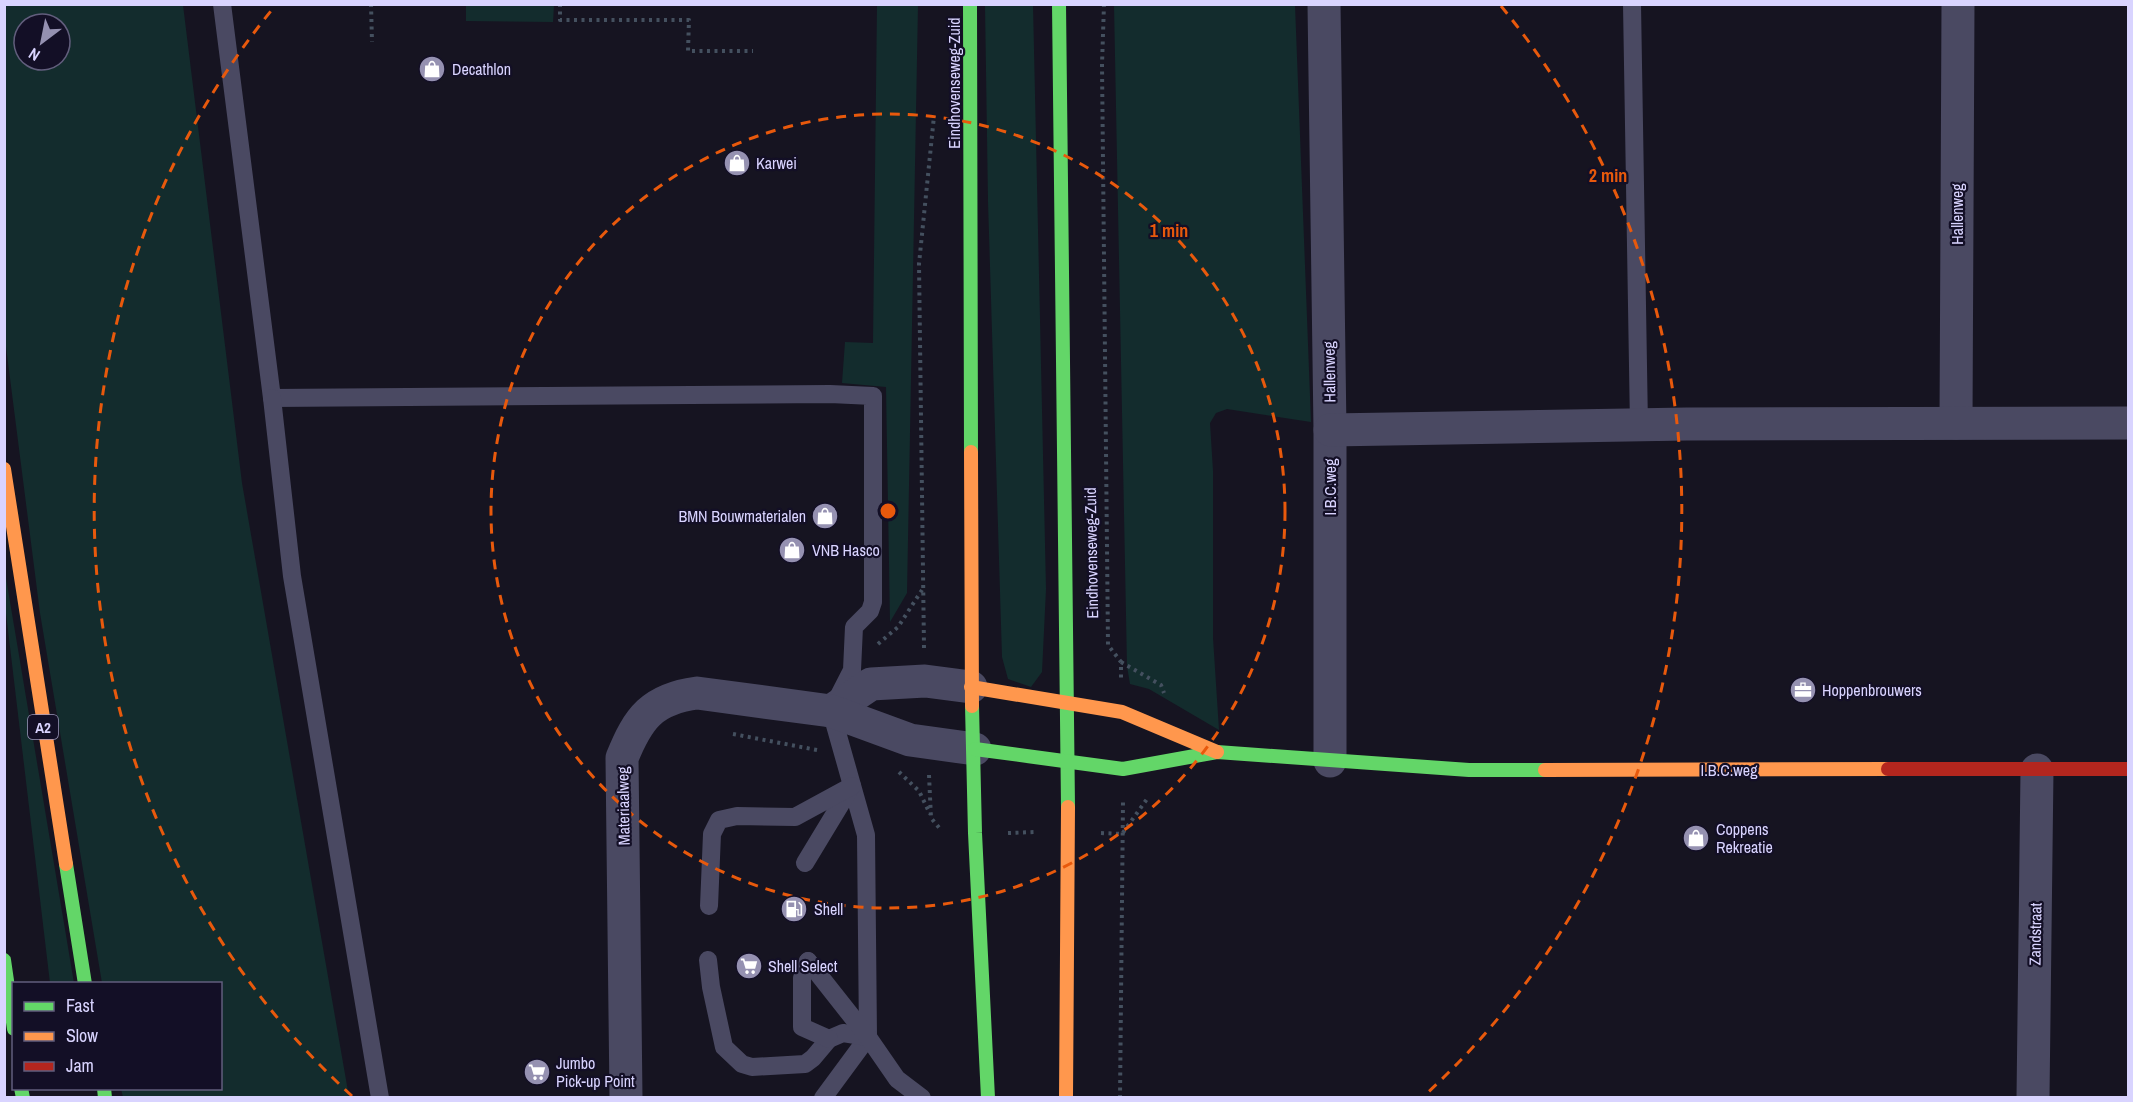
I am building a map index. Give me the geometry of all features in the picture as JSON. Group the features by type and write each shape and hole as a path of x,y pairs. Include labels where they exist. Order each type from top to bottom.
{"main road":[{"name":"Eindhovenseweg-Zuid","path":"970,4 971,687 975,749 975,833 988,1098"},
{"name":"Eindhovenseweg-Zuid","path":"1059,4 1069,703 1066,1098"},
{"name":"A2","path":"4,469 85,982"},
{"name":"I.B.C.weg","path":"971,687 1122,712 1217,752"},
{"name":"I.B.C.weg","path":"975,749 1123,769 1217,752 1469,770 2128,769"},
{"path":"4,960 12,1015"}],"street":[{"name":"Hallenweg","path":"1324,4 1330,430"},
{"name":"Hallenweg","path":"1956,423 1958,4"},
{"path":"1330,430 2128,423"},
{"name":"I.B.C.weg","path":"1330,430 1330,760"},
{"path":"831,711 871,684 924,681 971,687"},
{"name":"Materiaalweg","path":"626,1098 622,758 633,731 657,704 675,696 697,693 831,711 910,740 975,749"},
{"name":"Zandstraat","path":"2033,1098 2037,770"}],"lane":[{"path":"222,4 292,576 380,1098"},
{"path":"1632,4 1640,426"},
{"path":"272,398 830,394 873,396 873,602 870,611 854,627 852,670 831,711 866,835 868,1037 823,1098"},
{"path":"805,862 852,786"},
{"path":"710,906 712,834 719,820 737,816 795,817 852,786"},
{"path":"708,960 711,987 724,1047 742,1064 770,1067 805,1064 829,1039 843,1033 868,1037"},
{"path":"829,1039 802,1027 802,978 808,961 868,1037 897,1079 922,1098"}],"path":[{"path":"371,4 372,42"},
{"path":"560,4 560,20 689,20 688,51 753,51"},
{"name":"Eindhovenseweg-Zuid","path":"1104,4 1102,64 1108,645 1121,662 1122,712"},
{"path":"731,734 844,756"},
{"path":"1120,1098 1123,769"},
{"path":"894,770 919,791 931,819"}],"green space":[{"path":"4,5 183,5 242,483 349,1097 123,1097 121,1090 222,1090 222,982 102,982 40,613 5,339"},
{"path":"466,5 554,5 553,22 466,21"},
{"path":"877,5 918,5 907,593 890,622 886,387 842,383 845,342 873,343"},
{"path":"985,5 1033,5 1046,589 1042,672 1031,687 1008,679 1002,657 988,201"},
{"path":"1114,5 1295,5 1311,422 1227,409 1216,413 1210,423 1213,471 1213,638 1219,730 1149,689 1130,684 1127,666"},
{"path":"4,566 74,982 50,982 5,605"}],"traffic: fast":[{"path":"970,4 971,452"},
{"path":"1059,4 1068,807"},
{"path":"972,706 975,833 988,1098"},
{"path":"975,749 1123,769 1217,752 1469,770 1545,770"},
{"path":"66,864 85,982"},
{"path":"4,960 12,1015"},
{"path":"21,1090 23,1098"},
{"path":"104,1090 105,1098"}],"traffic: slow":[{"path":"971,452 972,706"},
{"path":"4,469 66,864"},
{"path":"971,687 1122,712 1217,752"},
{"path":"1545,770 1888,769"},
{"path":"1066,1098 1068,807"}],"traffic: jam":[{"path":"1888,769 2128,769"}],"place":[{"name":"Decathlon","path":"432,69"},
{"name":"Karwei","path":"737,163"},
{"name":"BMN Bouwmaterialen","path":"825,516"},
{"name":"VNB Hasco","path":"792,550"},
{"name":"Hoppenbrouwers","path":"1803,690"},
{"name":"Coppens Rekreatie","path":"1696,838"},
{"name":"Shell","path":"794,909"},
{"name":"Shell Select","path":"749,966"},
{"name":"Jumbo Pick-up Point","path":"537,1072"}]}
